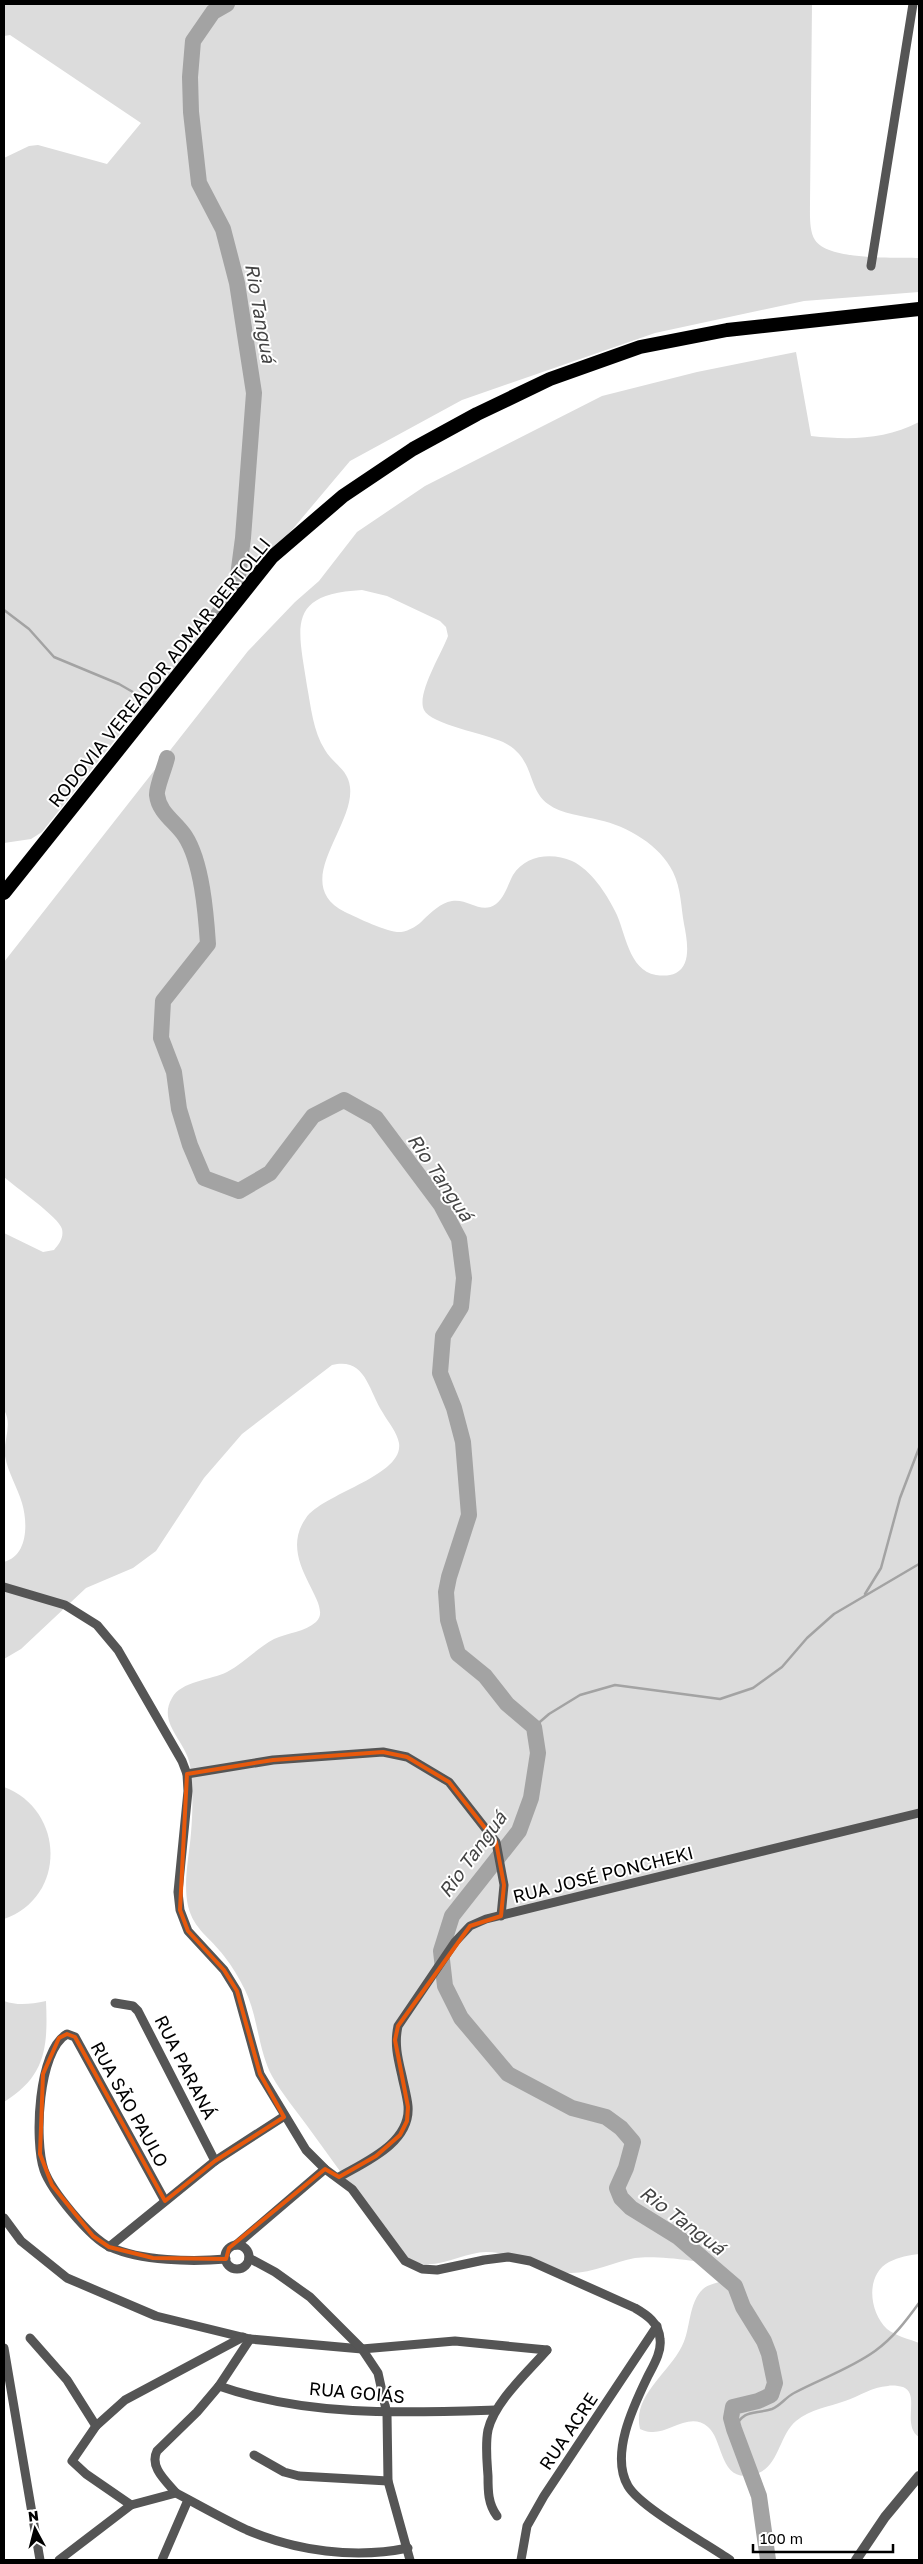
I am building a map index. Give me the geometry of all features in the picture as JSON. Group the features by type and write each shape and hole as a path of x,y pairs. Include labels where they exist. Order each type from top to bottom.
{"highway":[{"name":"RODOVIA VEREADOR ADMAR BERTOLLI","path":"4,893 272,556 343,496 413,449 477,414 550,379 640,348 727,330 919,309"}],"street":[{"path":"871,266 913,4"},
{"path":"4,1587 65,1605 98,1625 118,1650 182,1762 187,1774 185,1824 178,1892 180,1910 188,1931 224,1970 237,1992 260,2074 283,2116 306,2150 325,2169 339,2177 352,2189 405,2261 422,2269 437,2270 508,2257 530,2262 635,2308 648,2316 657,2326 660,2339 659,2353 643,2387 621,2446 622,2468 628,2486 640,2500 717,2557 730,2560"},
{"name":"RUA JOSÉ PONCHEKI","path":"187,1774 273,1760 383,1752 407,1757 449,1782 496,1842 504,1885 501,1916 919,1813"},
{"path":"339,2177 376,2156 400,2135 407,2121 408,2107 395,2040 398,2026 455,1942 470,1926 486,1919 501,1916"},
{"name":"RUA PARANÁ","path":"115,2003 133,2006 138,2011 215,2161"},
{"name":"RUA SÃO PAULO","path":"109,2247 93,2236 52,2185 44,2170 40,2154 43,2074 60,2038 67,2034 75,2037 165,2201"},
{"path":"109,2247 215,2161 283,2116"},
{"path":"236,2245 247,2250 249,2258 245,2265 238,2268 230,2266 226,2259 229,2248 236,2245 325,2169"},
{"path":"4,2218 21,2241 67,2278 156,2316 247,2338 362,2349 455,2341 547,2350 495,2410 488,2430 486,2449 490,2503 497,2516"},
{"path":"109,2247 153,2258 200,2261 226,2259"},
{"path":"249,2258 296,2286 362,2349 378,2373 387,2414 388,2481 410,2560"},
{"name":"RUA ACRE","path":"521,2560 527,2526 544,2496 657,2326"},
{"path":"30,2338 67,2380 96,2426"},
{"path":"247,2338 219,2386 157,2451 153,2457 155,2466 176,2493 247,2530 275,2540 349,2554 376,2553 408,2548"},
{"path":"131,2505 86,2474 72,2461 96,2426 126,2400 247,2338"},
{"path":"4,2348 40,2560"},
{"name":"RUA GOIÁS","path":"219,2386 248,2396 387,2414 495,2410"},
{"path":"254,2455 284,2472 299,2476 388,2481"},
{"path":"856,2560 885,2518 919,2476"},
{"path":"59,2560 131,2505 176,2493"},
{"path":"162,2560 188,2500"}],"highlighted area":[{"path":"383,1752 407,1757 449,1782 496,1842 504,1885 501,1916 470,1926 398,2026 395,2040 408,2107 407,2121 400,2135 376,2156 339,2177 325,2169 229,2248 226,2259 153,2258 109,2247 93,2236 52,2185 40,2154 43,2074 59,2038 67,2034 75,2037 165,2201 215,2161 284,2117 260,2074 237,1991 224,1970 188,1931 180,1910 187,1774 273,1760"}],"shaded area":[{"path":"4,4 812,4 810,212 813,236 822,247 848,255 919,258 919,292 804,301 655,333 462,400 350,461 115,740 42,832 31,839 4,843 4,158 29,146 38,145 107,164 141,123 10,35 4,36"},
{"path":"796,352 811,436 866,437 893,432 919,422 919,2254 896,2259 881,2268 873,2284 872,2294 876,2313 887,2329 919,2343 919,2437 911,2425 911,2396 908,2391 898,2386 882,2387 801,2417 790,2427 770,2465 756,2474 744,2476 735,2474 729,2468 713,2433 701,2423 687,2422 658,2432 640,2429 639,2417 641,2406 646,2395 682,2346 692,2309 698,2295 706,2287 720,2282 730,2275 725,2268 680,2259 644,2257 579,2273 571,2273 550,2270 508,2255 486,2252 439,2263 429,2264 411,2260 392,2242 276,2083 267,2066 253,2011 245,1990 219,1949 198,1927 188,1906 186,1888 192,1816 191,1774 187,1756 170,1724 168,1707 176,1692 182,1688 227,1672 274,1639 301,1630 316,1622 320,1614 319,1604 301,1565 297,1550 298,1534 306,1518 315,1509 328,1500 376,1475 389,1465 397,1455 399,1443 396,1435 365,1377 352,1366 343,1364 332,1365 242,1434 204,1478 156,1551 133,1568 86,1588 21,1649 4,1659 4,1562 12,1559 22,1546 25,1520 22,1503 5,1456 8,1421 4,1410 4,1233 43,1252 54,1250 61,1241 62,1229 53,1217 4,1177 4,962 248,651 295,602 319,581 357,532 425,486 602,396 697,372","holes":["362,590 387,596 440,621 446,627 448,636 426,684 422,703 428,715 447,724 503,742 521,756 536,790 548,804 566,812 621,827 642,838 660,853 667,862 678,884 686,937 686,958 681,969 676,973 656,975 647,972 639,966 629,949 619,920 607,897 592,876 579,865 564,858 548,856 532,859 524,863 513,875 502,898 490,907 485,908 458,901 448,902 436,908 417,925 401,932 381,928 365,921 345,912 329,900 323,886 323,871 349,803 350,787 343,771 325,750 315,727 300,631 303,617 309,607 320,598 337,593"]},
{"path":"4,1787 24,1798 39,1814 47,1833 50,1853 48,1874 39,1892 25,1908 4,1919"},
{"path":"4,2001 14,2004 25,2004 46,2001 46,2033 45,2046 36,2071 29,2082 4,2102"}],"waterway":[{"name":"Rio Tanguá","path":"214,620 228,601 238,576 243,538 254,393 237,283 223,229 199,183 191,112 190,77 193,41 213,12 227,4"},
{"path":"4,610 29,629 54,657 119,684 145,699"},
{"name":"Rio Tanguá","path":"167,758 158,788 158,801 164,812 185,836 191,847 202,889 208,944 163,1001 161,1038 174,1072 179,1109 190,1145 204,1178 239,1191 270,1173 313,1116 344,1100 376,1118 441,1205 459,1239 464,1278 461,1307 443,1336 440,1373 454,1408 463,1442 469,1515 449,1577 446,1592 448,1620 458,1654 485,1676 507,1704 534,1727 538,1753 531,1798 519,1831 452,1916 441,1951 445,1986 461,2018 508,2074 572,2108 606,2117 621,2128 633,2142 626,2168 617,2188 621,2198 631,2208 678,2237 735,2286 743,2307 764,2341 769,2354 775,2383 771,2395 758,2401 733,2407 731,2418 759,2496 768,2560"},
{"path":"865,1594 881,1568 900,1498 919,1448"},
{"path":"534,1727 549,1714 580,1695 615,1685 720,1699 753,1688 782,1667 807,1638 834,1614 919,1564"},
{"path":"734,2429 738,2422 746,2415 775,2408 794,2393 845,2369 875,2351 893,2335 919,2303"}]}
